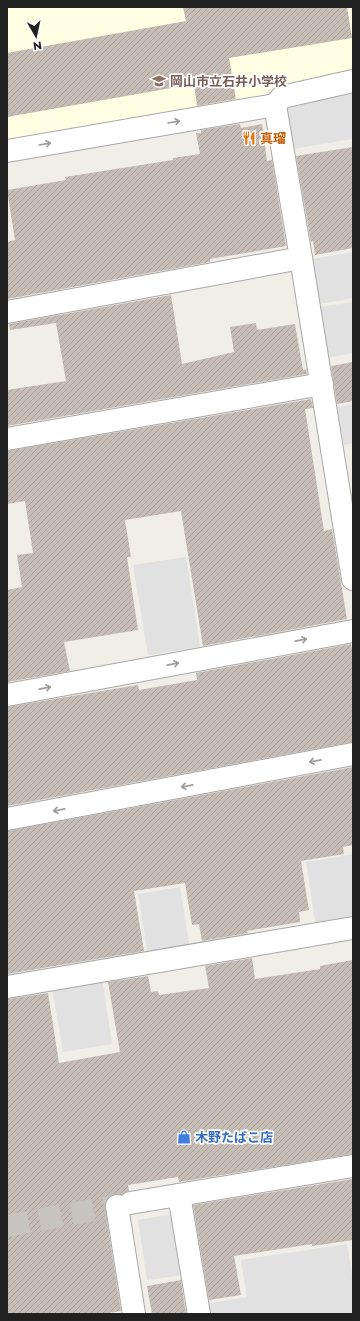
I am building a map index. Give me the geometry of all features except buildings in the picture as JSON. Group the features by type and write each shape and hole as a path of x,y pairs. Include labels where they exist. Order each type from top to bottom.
{"street":[{"path":"7,151 275,105 282,97 353,81"},
{"path":"275,105 302,258 353,579"},
{"path":"7,312 302,258"},
{"path":"7,439 322,384"},
{"path":"7,695 353,631"},
{"path":"7,819 353,754"},
{"path":"7,987 353,928"},
{"path":"134,1314 123,1205 353,1166"},
{"path":"179,1195 199,1314"}],"shaded area":[{"name":"岡山市立石井小学校","path":"7,7 350,7 353,25 353,72 268,90 264,97 7,140"},
{"path":"353,94 353,139 293,149 286,105"},
{"path":"353,252 353,298 320,304 313,259"},
{"path":"353,302 353,353 328,358 320,307"},
{"path":"353,404 353,443 344,445 337,407"},
{"path":"186,557 200,647 148,655 133,565"},
{"path":"353,854 353,921 316,927 306,862"},
{"path":"180,887 190,950 148,956 138,894"},
{"path":"102,979 112,1044 63,1052 52,987"},
{"path":"173,1214 183,1275 147,1280 138,1220"},
{"path":"347,1244 353,1275 353,1314 207,1314 205,1304 247,1297 241,1260"}],"tunnel":[{"path":"7,1226 130,1203"}],"place":[{"name":"岡山市立石井小学校","path":"159,81"},
{"name":"真瑠","path":"249,138"},
{"name":"木野たばこ店","path":"184,1137"}]}
